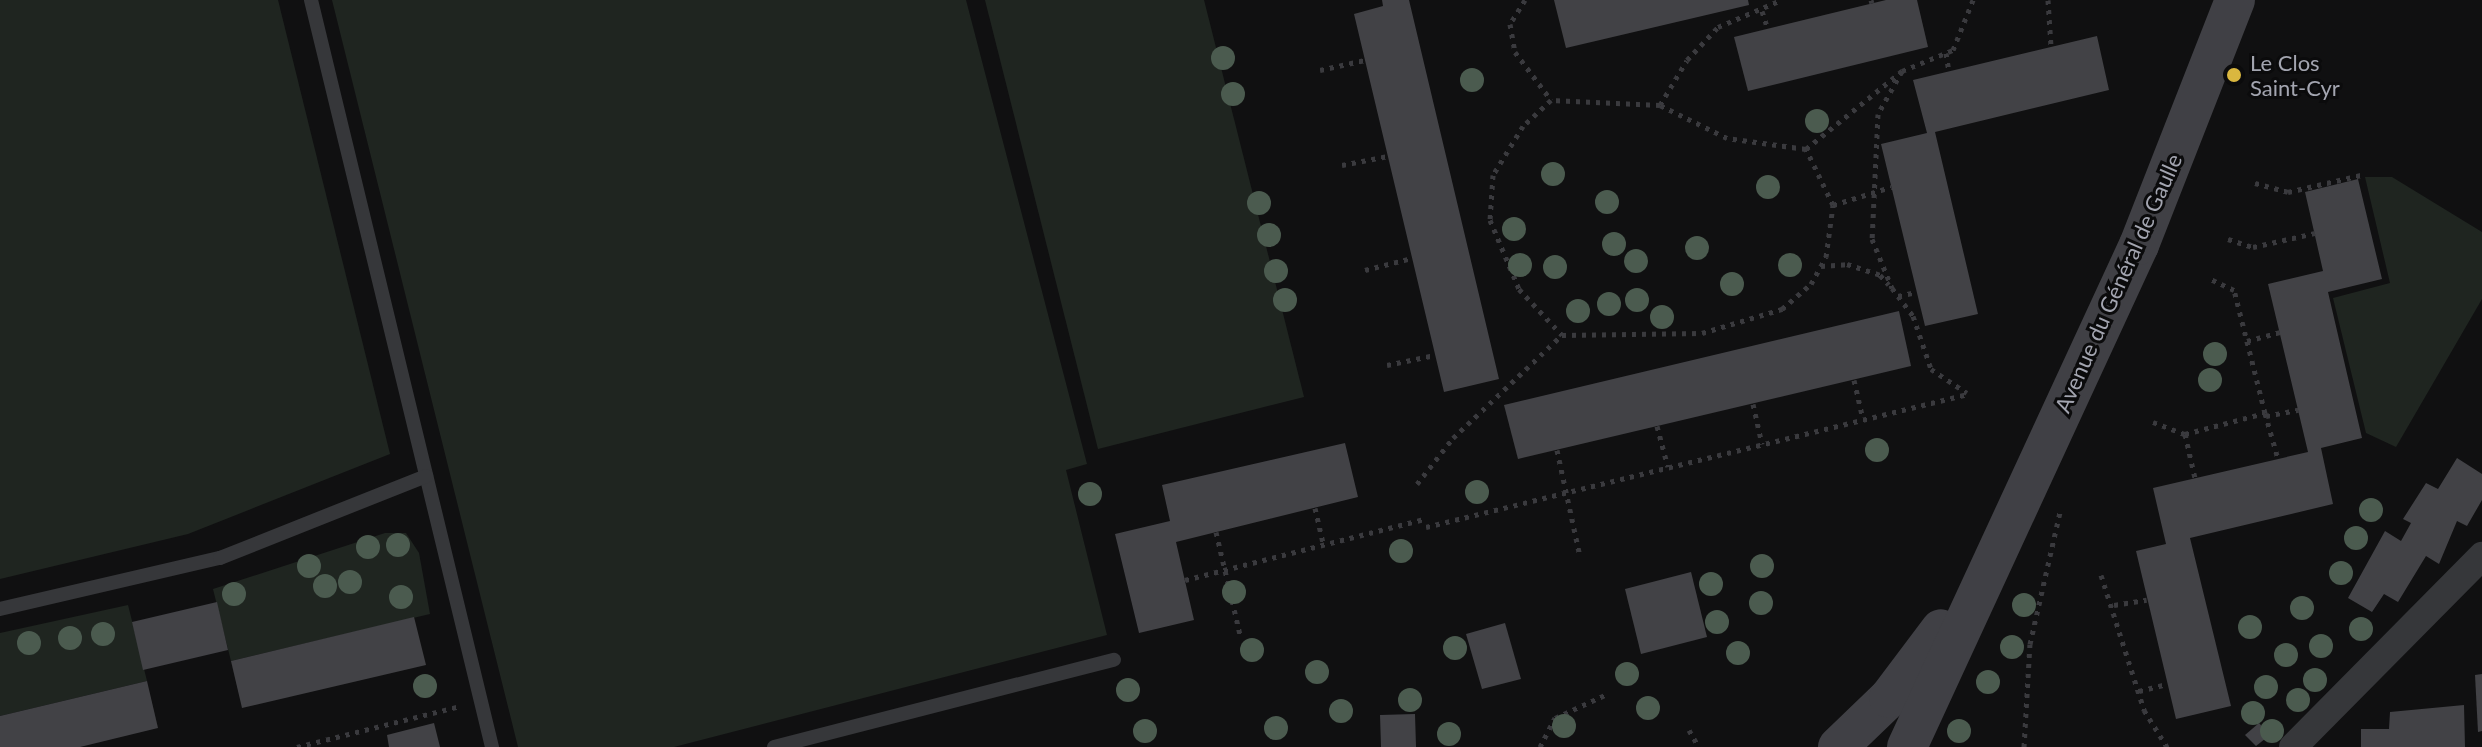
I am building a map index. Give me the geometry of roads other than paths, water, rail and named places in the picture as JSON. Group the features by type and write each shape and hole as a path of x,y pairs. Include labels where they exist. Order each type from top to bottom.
{"street":[{"name":"Avenue du Général de Gaulle","path":"1907,747 1989,561 2139,245 2235,0"},
{"path":"2293,747 2482,556"},
{"name":"Avenue du Général de Gaulle","path":"1838,747 1889,698 1989,561"}],"lane":[{"path":"311,0 492,747"},
{"path":"0,609 220,558 426,476"},
{"path":"774,747 1114,660"}],"place":[{"name":"Le Clos Saint-Cyr","path":"2234,75"}]}
